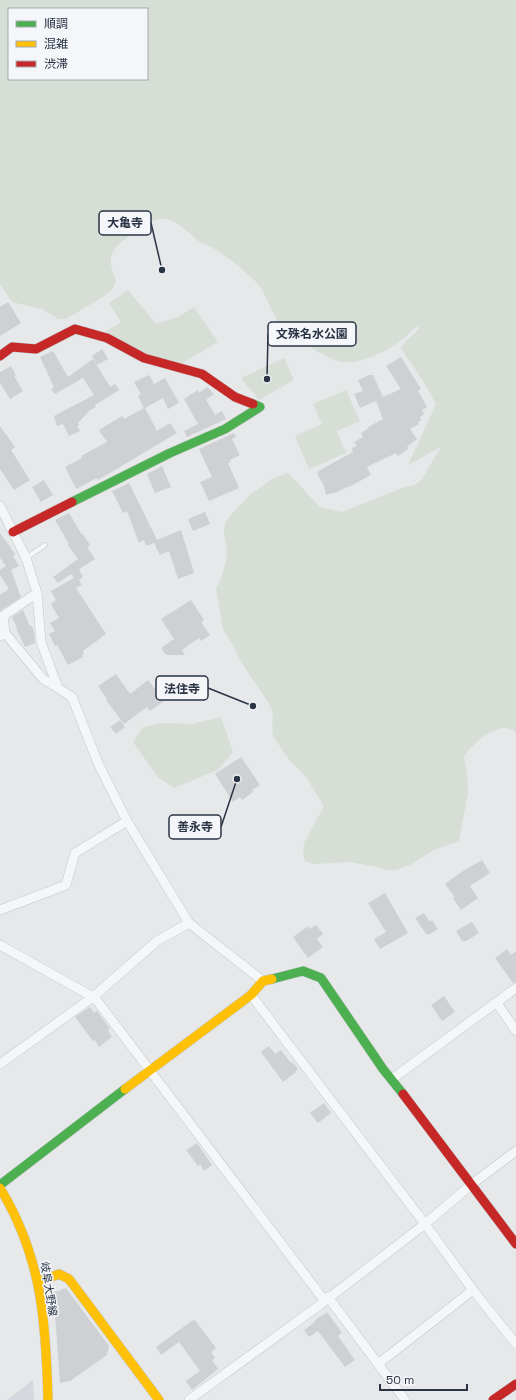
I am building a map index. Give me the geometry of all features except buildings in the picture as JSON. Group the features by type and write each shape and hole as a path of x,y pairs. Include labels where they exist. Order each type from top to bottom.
{"street":[{"path":"0,356 12,347 36,349 75,329 107,338 144,358 202,374 235,397 260,407 225,428 163,457 13,532"},
{"path":"0,506 26,558 37,593 41,642 58,688"},
{"path":"37,593 3,616 2,634 43,679 72,697 98,763 127,821 189,923 263,982"},
{"path":"0,910 66,885 75,853 127,821"},
{"path":"0,1064 92,997 157,941 189,923"},
{"path":"0,944 92,997 98,1002 405,1400"},
{"path":"0,1185 251,995 263,982 303,971 320,978 383,1069 472,1184 516,1244"},
{"path":"392,1079 498,1003 516,988"},
{"path":"251,995 425,1224 473,1290 516,1344"},
{"path":"498,1003 516,1031"},
{"path":"189,1400 425,1224 472,1184 516,1151"},
{"name":"岐阜大野線","path":"0,1188 20,1227 31,1254 38,1282 43,1322 48,1400"},
{"path":"38,1282 59,1274 69,1279 159,1400"},
{"path":"378,1364 473,1290"},
{"path":"493,1400 516,1384"}],"lane":[{"path":"26,558 45,544"}],"shaded area":[{"path":"0,0 516,0 516,734 514,730 506,728 493,731 481,738 464,757 468,792 459,841 434,850 412,864 396,870 387,870 350,862 314,864 305,861 303,852 304,843 324,806 304,774 290,761 273,736 272,710 241,662 223,629 216,588 221,579 226,561 227,551 224,533 225,524 229,517 251,494 272,479 288,473 320,507 342,512 405,487 415,485 422,479 441,447 408,465 436,404 423,381 400,347 419,329 418,326 391,347 369,358 353,362 338,361 333,359 311,348 285,331 277,320 265,294 251,277 241,268 219,252 199,241 180,225 165,219 156,220 141,228 123,241 114,250 111,264 116,281 112,290 66,319 58,319 42,309 12,302 0,284"},
{"path":"128,290 156,324 178,317 194,307 218,342 179,365 153,358 105,332 121,322 109,303"},
{"path":"284,358 294,380 259,400 241,378"},
{"path":"346,390 360,421 337,431 346,453 309,469 295,436 322,424 313,404"},
{"path":"221,717 233,752 218,770 174,788 158,777 133,742 143,727 162,723 192,724"},
{"path":"33,1380 34,1400 7,1400"}],"traffic: fast":[{"path":"72,502 170,453 225,429 260,407 253,404"},
{"path":"272,979 303,971 321,978 383,1069 403,1094"},
{"path":"0,1185 125,1089"}],"traffic: slow":[{"path":"125,1089 251,995 263,981 272,979"},
{"path":"0,1188 25,1239 39,1291 46,1344 48,1400"},
{"path":"38,1282 59,1274 69,1279 159,1400"}],"traffic: jam":[{"path":"0,356 12,347 36,349 75,329 107,338 144,358 202,374 235,397 253,404"},
{"path":"13,532 72,502"},
{"path":"403,1094 516,1244"},
{"path":"493,1400 516,1384"}],"place":[{"name":"大亀寺","path":"162,270"},
{"name":"文殊名水公園","path":"267,379"},
{"name":"法住寺","path":"253,706"},
{"name":"善永寺","path":"237,779"}]}
